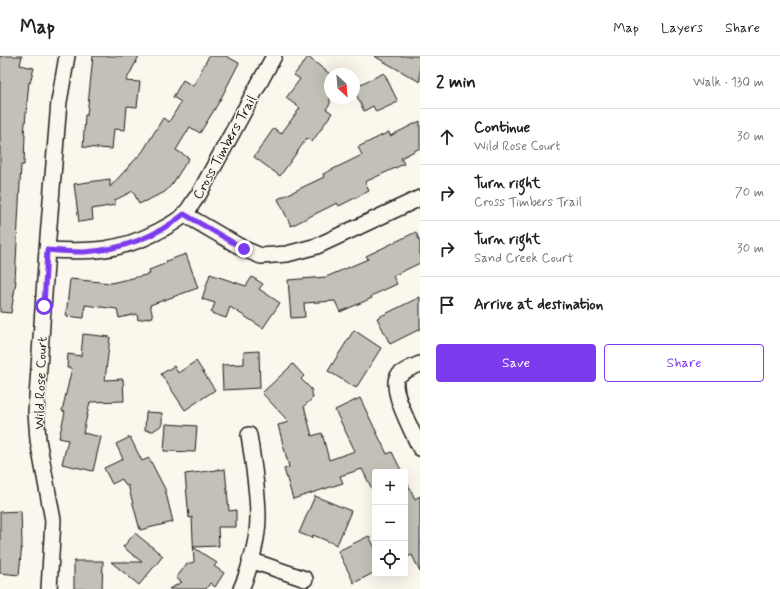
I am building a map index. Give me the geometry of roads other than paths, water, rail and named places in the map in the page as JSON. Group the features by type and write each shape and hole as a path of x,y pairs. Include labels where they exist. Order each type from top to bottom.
{"street":[{"name":"Wild Rose Court","path":"49,589 53,520 38,440 36,412 59,102 67,56"},
{"name":"Cross Timbers Trail","path":"47,250 82,252 95,251 138,242 161,230 184,214 199,194 274,56"},
{"path":"184,214 244,249 261,256 287,254 317,246 420,198"},
{"path":"420,364 405,370 398,376 395,383 404,414 420,448"},
{"path":"241,589 254,549 258,519 256,482 249,435"},
{"path":"250,560 305,579"}]}
